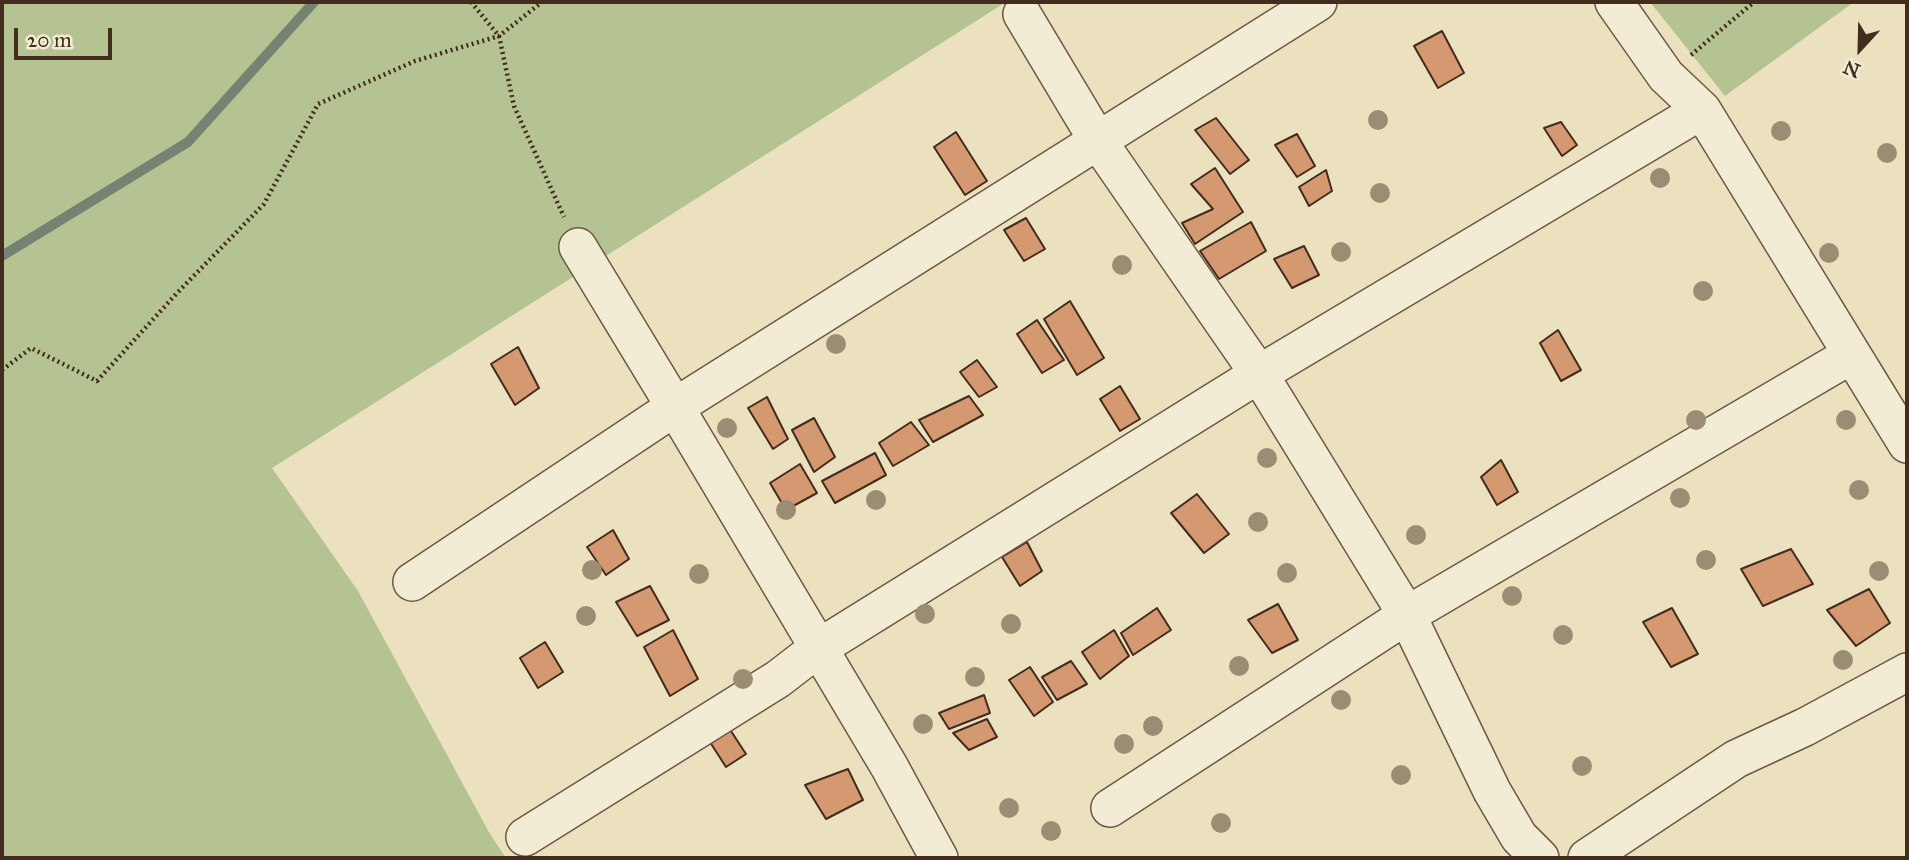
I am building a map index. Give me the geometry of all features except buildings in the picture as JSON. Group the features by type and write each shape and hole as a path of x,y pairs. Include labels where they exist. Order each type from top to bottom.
{"street":[{"path":"412,582 675,407 1318,2"},
{"path":"1614,2 1666,76 1702,110 1907,444"},
{"path":"1022,14 1098,141 1259,374 1407,615 1492,791 1518,837 1540,858"},
{"path":"524,837 778,679 817,649 1259,374 1702,110"},
{"path":"578,247 889,766 939,858"},
{"path":"1110,808 1407,615 1851,355"},
{"path":"1587,858 1736,759 1805,727 1907,672"}],"path":[{"path":"471,2 499,36 514,106 578,247"},
{"path":"2,370 31,348 97,381 177,293 264,204 318,104 415,61 499,36 542,2"},
{"path":"1666,76 1754,2"}],"green space":[{"path":"2,2 1006,2 272,468 358,591 490,834 506,858 2,858"},
{"path":"1650,2 1854,2 1725,96"}],"waterway":[{"path":"2,256 188,142 314,2"}]}
